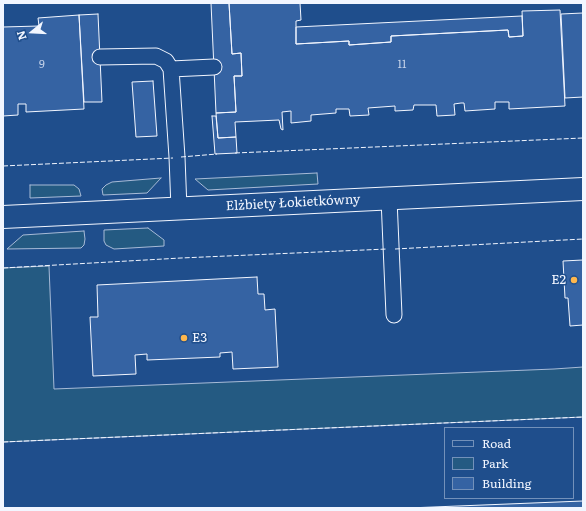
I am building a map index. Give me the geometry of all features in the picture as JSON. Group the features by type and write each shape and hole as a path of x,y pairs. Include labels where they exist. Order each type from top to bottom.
{"street":[{"name":"Elżbiety Łokietkówny","path":"3,217 583,189"}],"lane":[{"path":"100,57 156,56 166,61 171,69 179,209"},
{"path":"171,69 214,67"},
{"path":"389,199 394,315"}],"green space":[{"path":"317,173 318,184 208,190 195,179"},
{"path":"161,178 147,193 103,195 102,189 112,182"},
{"path":"30,185 74,185 79,189 81,196 30,198"},
{"path":"148,228 164,240 164,246 114,249 106,245 104,241 104,230"},
{"path":"84,231 84,245 81,248 7,249 23,235"},
{"path":"49,266 54,389 583,367 583,417 3,442 3,268"}],"building":[{"path":"211,3 229,3 232,54 241,53 242,76 234,76 236,112 216,113"},
{"path":"229,3 300,3 301,20 296,21 296,44 349,41 349,45 391,42 391,36 508,30 509,37 523,36 522,11 560,10 565,106 509,109 509,102 495,102 495,109 465,111 464,103 461,103 454,104 455,115 437,116 436,105 414,105 413,110 395,111 395,106 368,108 369,115 350,116 349,109 336,109 336,113 311,115 311,121 291,123 291,111 282,112 283,130 281,129 279,120 235,122 236,137 218,138 216,113 236,112 234,76 242,76 241,53 232,54"},
{"path":"583,13 583,97 565,98 561,14"},
{"path":"98,14 102,102 84,102 79,15"},
{"path":"79,15 84,109 26,112 26,104 18,104 18,115 3,116 3,27 39,26 38,18"},
{"path":"522,16 523,36 509,37 508,30 391,36 391,42 349,45 349,41 296,44 296,27"},
{"path":"153,81 157,136 136,137 132,82"},
{"path":"212,116 216,116 218,138 236,137 237,153 215,154"},
{"name":"E2","path":"583,260 583,325 570,326 568,298 565,298 563,261"},
{"name":"E3","path":"257,277 258,294 264,294 265,310 275,309 278,367 233,369 232,352 220,353 220,357 147,360 147,354 135,355 136,374 93,376 90,317 98,317 97,285"},
{"path":"583,501 583,508 408,508"}],"fence":[{"path":"235,153 583,138"},
{"path":"181,157 217,154"},
{"path":"3,166 173,158"},
{"path":"395,249 583,239"},
{"path":"3,268 387,249"},
{"path":"3,442 583,417"}],"place":[{"name":"E2","path":"574,280"},
{"name":"E3","path":"184,338"}]}
